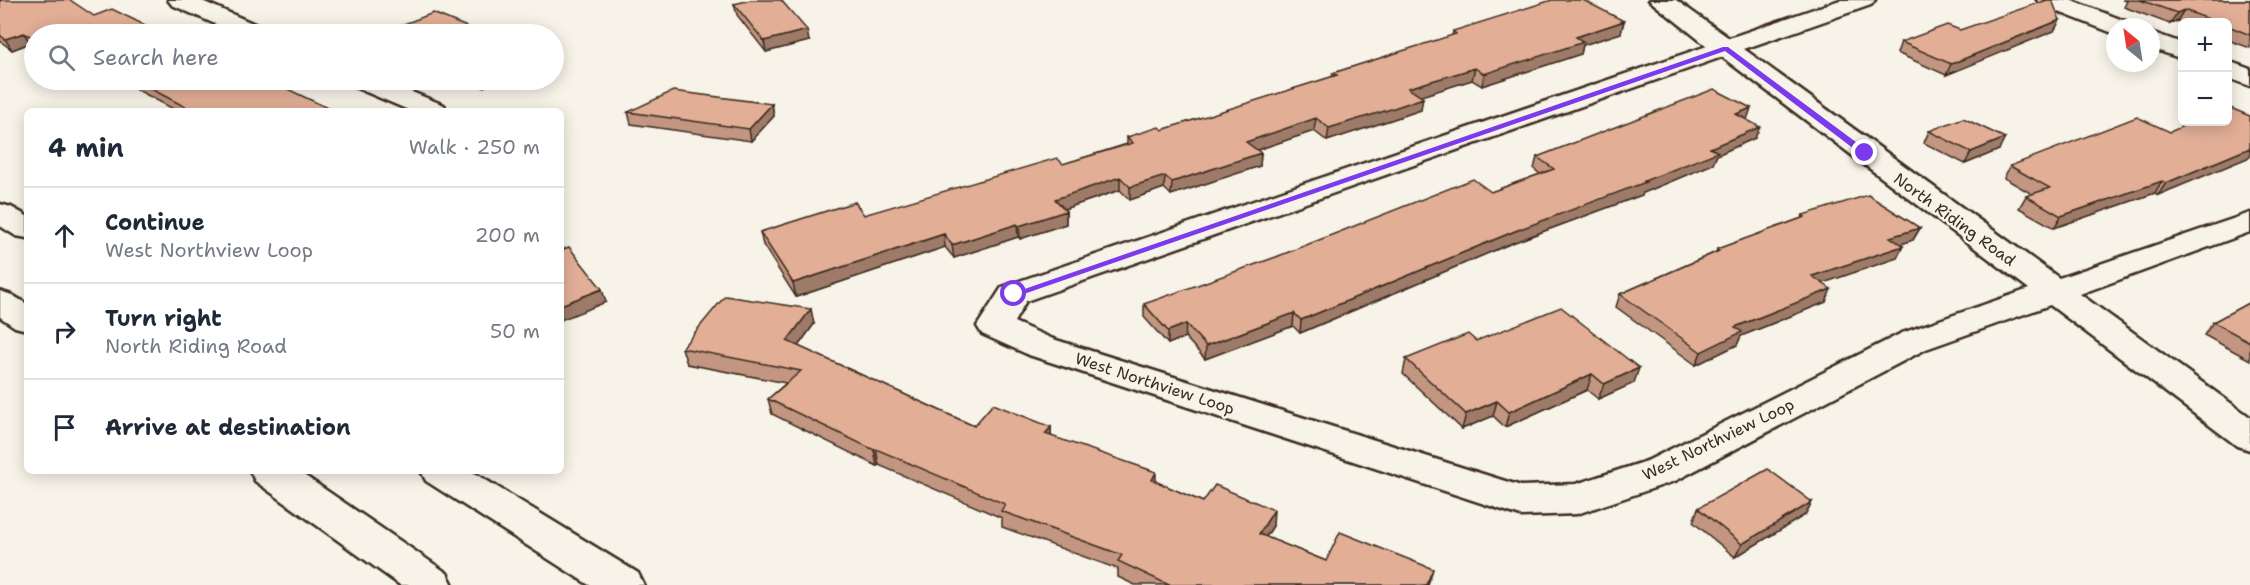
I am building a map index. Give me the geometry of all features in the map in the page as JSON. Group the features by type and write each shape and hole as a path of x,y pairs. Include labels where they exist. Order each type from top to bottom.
{"main road":[{"path":"180,0 233,24"},
{"path":"205,12 233,0"},
{"name":"North Riding Road","path":"1661,0 2250,436"},
{"path":"1726,48 1863,0"},
{"path":"2049,0 2106,22"},
{"path":"2160,43 2178,50"},
{"name":"West Northview Loop","path":"1726,48 1014,294 994,326 1041,347 1521,501 1577,499 1661,471 1914,341 2052,291"},
{"path":"2232,71 2250,78"},
{"path":"385,90 427,108"},
{"path":"0,213 24,227"},
{"path":"2052,291 2250,222"},
{"path":"0,302 24,317"},
{"path":"273,474 432,585"},
{"path":"445,474 623,585"}],"building":[{"path":"0,0 70,0 94,16 112,9 143,24 24,24 24,33 5,39 0,35"},
{"path":"751,0 781,0 807,30 764,41 734,4"},
{"path":"1552,0 1583,0 1624,21 1576,37 1584,42 1484,74 1475,68 1408,88 1423,98 1388,110 1329,128 1316,118 1246,142 1261,153 1172,182 1165,176 1130,187 1120,177 1055,199 1066,211 952,245 944,234 793,283 760,232 855,202 864,215 1057,158 1063,164 1133,143 1127,137 1159,127 1162,130 1337,75 1333,73 1456,34 1453,31"},
{"path":"2052,0 2060,20 1951,64 1901,42 1947,25 1960,30"},
{"path":"2140,0 2250,0 2250,35 2232,28 2232,18 2206,18 2184,10 2177,13"},
{"path":"433,13 460,24 404,24"},
{"path":"1714,89 1751,108 1736,114 1760,127 1710,148 1718,152 1644,181 1646,182 1515,231 1301,320 1294,313 1206,346 1186,324 1168,331 1144,304 1276,257 1473,179 1491,192 1554,169 1537,157"},
{"path":"153,90 290,90 328,108 187,108"},
{"path":"673,91 772,104 749,129 628,112"},
{"path":"2232,109 2250,116 2250,148 2166,183 2162,181 2061,216 2026,196 2050,188 2010,166 2137,117 2170,132 2183,126 2232,126"},
{"path":"1963,118 2005,138 1971,152 1929,131"},
{"path":"1868,195 1920,228 1890,237 1903,246 1812,276 1831,289 1735,327 1742,332 1701,352 1620,294 1719,251 1717,249 1805,217 1803,215"},
{"path":"569,247 602,289 564,304 564,249"},
{"path":"725,296 811,309 787,341 974,426 993,404 1051,427 1045,434 1156,472 1152,480 1203,502 1215,485 1274,510 1259,534 1326,561 1340,532 1433,569 1426,585 1169,585 1118,561 1122,555 1001,511 1005,504 874,450 768,399 801,371 682,348"},
{"path":"2250,302 2250,342 2213,322"},
{"path":"1561,307 1639,368 1604,384 1592,374 1509,412 1497,401 1466,414 1406,359 1468,334 1476,341"},
{"path":"1768,469 1812,502 1742,544 1698,508"}],"route":[{"path":"1014,294 1726,48 1865,153"}]}
